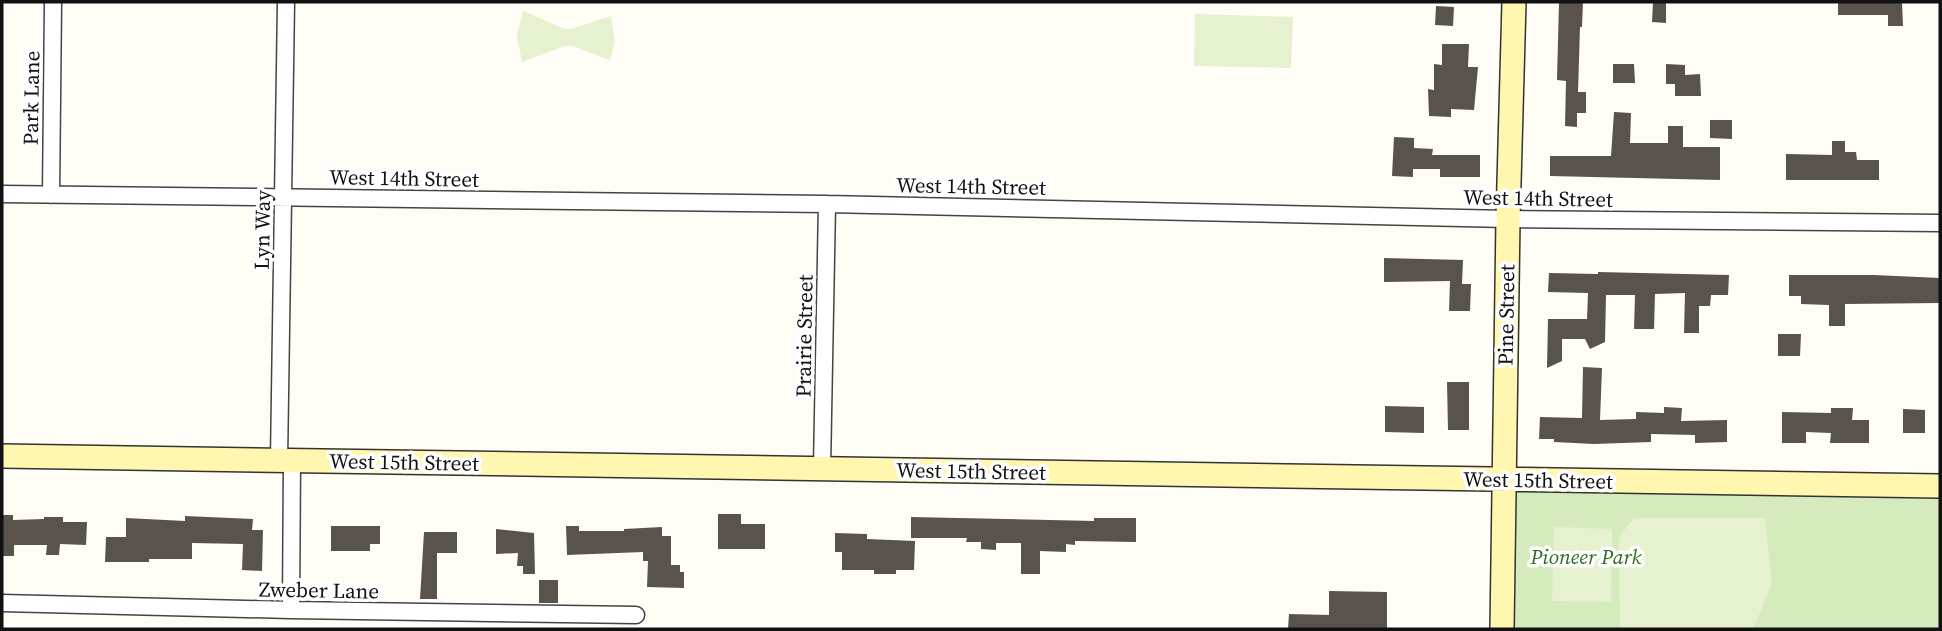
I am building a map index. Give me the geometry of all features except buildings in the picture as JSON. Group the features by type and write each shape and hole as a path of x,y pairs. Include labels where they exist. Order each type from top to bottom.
{"street":[{"name":"Park Lane","path":"51,195 53,2"},
{"name":"Lyn Way","path":"286,2 283,198 285,460 291,611"},
{"name":"Pine Street","path":"1502,629 1514,2"},
{"name":"West 14th Street","path":"2,194 827,204 1508,219 1940,223"},
{"name":"Prairie Street","path":"822,468 827,204"},
{"name":"West 15th Street","path":"2,456 1940,485"},
{"name":"Zweber Lane","path":"2,603 291,611 636,615"}],"green space":[{"path":"523,11 565,29 611,16 615,42 610,60 565,46 522,62 517,36"},
{"path":"1195,14 1293,17 1291,68 1194,66"},
{"name":"Pioneer Park","path":"1504,480 1940,486 1940,629 1502,629"},
{"path":"1634,518 1765,518 1772,583 1754,627 1620,629 1619,537"},
{"path":"1554,527 1612,529 1611,602 1552,601"}]}
